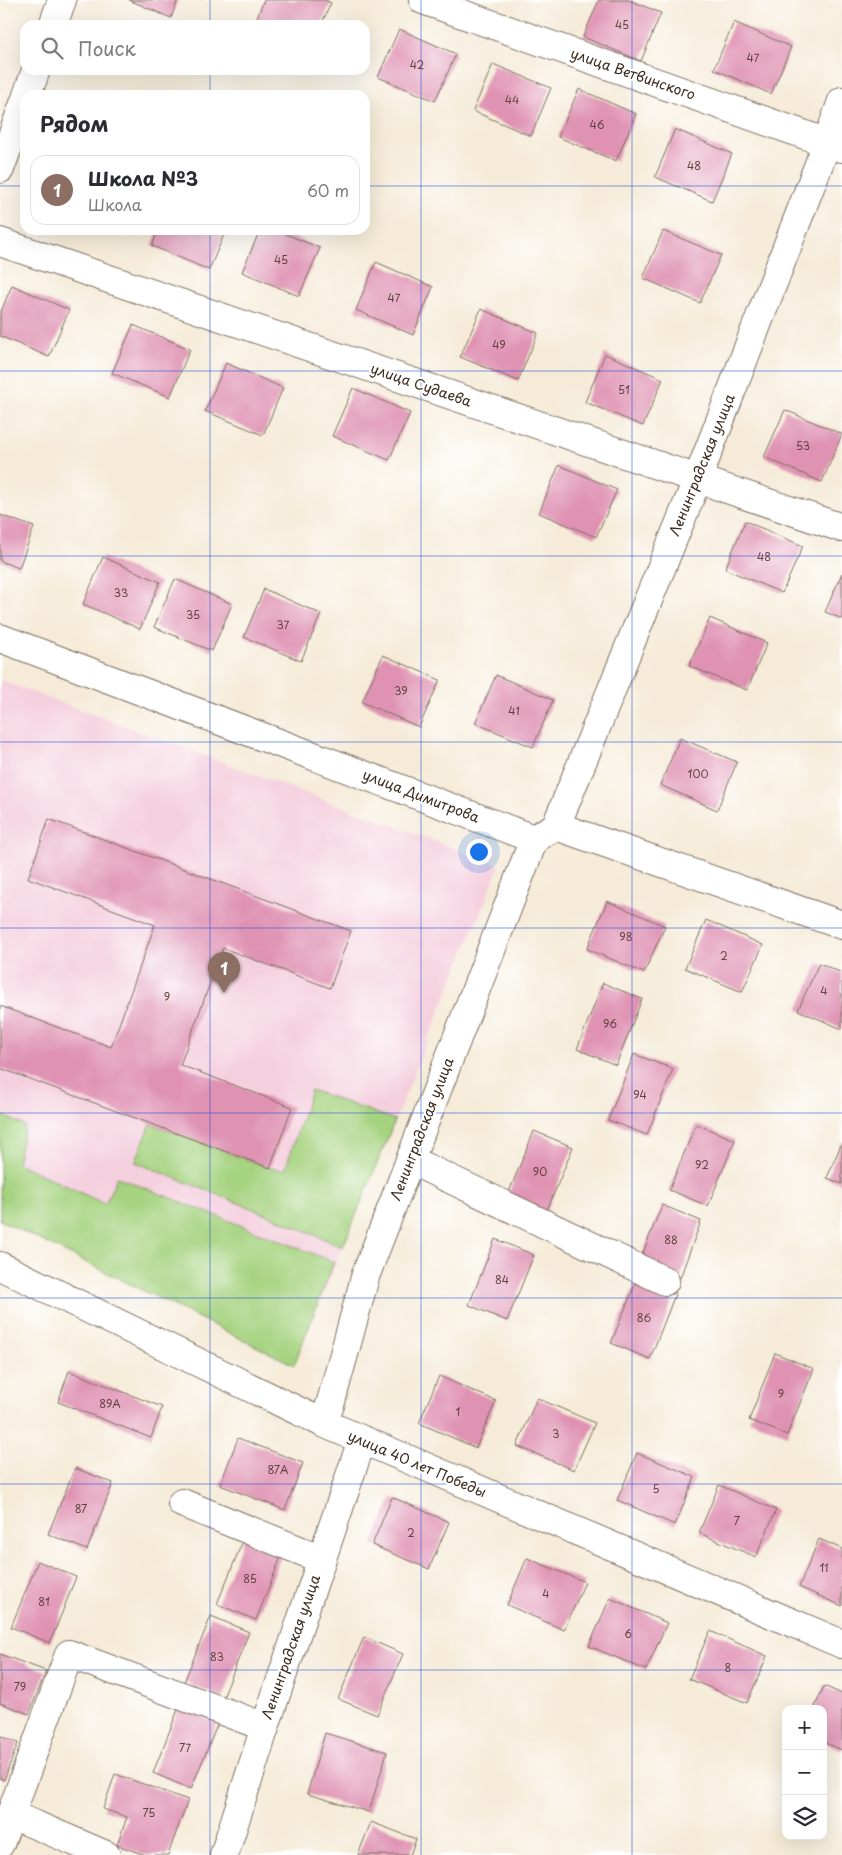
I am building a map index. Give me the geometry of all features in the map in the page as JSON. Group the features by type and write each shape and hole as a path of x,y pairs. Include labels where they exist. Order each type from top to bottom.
{"street":[{"path":"55,20 62,0"},
{"name":"улица Ветвинского","path":"423,0 835,145"},
{"path":"29,90 34,75"},
{"name":"Ленинградская улица","path":"323,1423 330,1405 366,1274 410,1160 545,833 698,478 835,145 842,101"},
{"path":"0,169 20,115"},
{"name":"улица Судаева","path":"0,242 842,528"},
{"name":"улица Димитрова","path":"0,638 545,833 842,925"},
{"path":"410,1160 665,1281"},
{"name":"улица 40 лет Победы","path":"0,1266 323,1423 842,1644"},
{"name":"Ленинградская улица","path":"224,1855 265,1726 362,1440"},
{"path":"182,1504 321,1559"},
{"path":"0,1844 69,1654 265,1726"},
{"path":"10,1814 106,1855"}],"shaded area":[{"path":"0,680 500,865 294,1365 0,1220"}],"green space":[{"path":"311,1090 395,1120 343,1247 135,1162 151,1124 270,1168 285,1170"},
{"path":"0,1114 25,1126 17,1163 105,1204 117,1177 334,1262 294,1365 0,1220"}],"building":[{"path":"129,0 178,0 171,18"},
{"path":"264,0 325,0 331,3 323,20 256,20"},
{"path":"599,0 629,0 661,13 641,61 583,37"},
{"path":"734,22 791,47 771,94 714,69"},
{"path":"399,29 456,54 435,101 378,77"},
{"path":"493,64 551,88 531,136 473,111"},
{"path":"579,89 636,114 616,161 558,137"},
{"path":"675,129 732,154 712,201 655,177"},
{"path":"663,231 721,255 700,303 643,278"},
{"path":"156,235 224,235 209,270 152,246"},
{"path":"258,235 288,235 320,248 299,296 242,272"},
{"path":"376,262 433,287 413,335 356,310"},
{"path":"12,285 69,310 49,357 0,336 0,314"},
{"path":"481,309 538,333 518,381 460,357"},
{"path":"133,325 190,349 170,397 112,373"},
{"path":"605,354 663,379 643,426 585,402"},
{"path":"226,363 283,388 263,435 205,411"},
{"path":"353,388 410,413 389,460 332,436"},
{"path":"785,410 842,434 822,482 764,457"},
{"path":"559,465 617,490 596,537 539,513"},
{"path":"0,515 34,527 19,568 0,561"},
{"path":"745,521 803,546 782,593 725,569"},
{"path":"103,557 160,582 140,629 83,604"},
{"path":"842,573 842,619 825,612"},
{"path":"175,579 232,604 212,651 154,627"},
{"path":"264,589 321,614 301,661 244,637"},
{"path":"710,618 767,643 747,690 689,666"},
{"path":"383,655 440,680 419,727 362,702"},
{"path":"496,675 553,700 533,747 475,723"},
{"path":"680,738 737,762 717,810 660,785"},
{"path":"49,819 351,931 330,988 223,948 180,1065 292,1107 270,1168 0,1068 0,1006 111,1047 155,925 28,878"},
{"path":"607,901 665,926 644,973 587,949"},
{"path":"706,920 763,945 742,992 685,968"},
{"path":"819,963 842,973 842,1029 798,1010"},
{"path":"603,983 642,999 616,1065 577,1049"},
{"path":"634,1054 673,1069 647,1135 608,1120"},
{"path":"696,1124 735,1140 708,1206 669,1190"},
{"path":"534,1131 573,1147 546,1213 507,1197"},
{"path":"842,1142 842,1184 827,1178"},
{"path":"662,1205 701,1221 680,1278 640,1260"},
{"path":"495,1239 534,1255 507,1321 469,1305"},
{"path":"638,1277 676,1292 650,1359 611,1343"},
{"path":"775,1353 814,1369 787,1435 749,1420"},
{"path":"69,1371 162,1407 151,1438 58,1402"},
{"path":"439,1376 496,1401 476,1448 419,1423"},
{"path":"537,1398 595,1423 574,1470 517,1446"},
{"path":"238,1438 303,1463 285,1510 220,1485"},
{"path":"637,1453 695,1477 675,1525 617,1500"},
{"path":"75,1468 113,1483 87,1550 48,1534"},
{"path":"719,1485 776,1510 756,1557 699,1533"},
{"path":"392,1497 449,1522 429,1569 372,1545"},
{"path":"244,1538 282,1554 256,1620 217,1604"},
{"path":"819,1539 842,1549 842,1606 799,1587"},
{"path":"527,1558 585,1582 564,1630 507,1605"},
{"path":"38,1561 76,1577 50,1643 11,1627"},
{"path":"610,1598 667,1623 646,1670 589,1646"},
{"path":"211,1616 249,1632 223,1698 184,1682"},
{"path":"710,1631 767,1656 747,1703 689,1679"},
{"path":"364,1637 403,1654 377,1715 338,1699"},
{"path":"0,1654 46,1671 29,1714 0,1703"},
{"path":"824,1686 842,1694 842,1750 827,1744 827,1705 816,1705"},
{"path":"179,1707 218,1723 191,1789 153,1773"},
{"path":"325,1733 387,1752 369,1812 307,1794"},
{"path":"0,1736 18,1743 4,1780 0,1778"},
{"path":"115,1774 188,1800 168,1855 145,1855 117,1845 127,1817 103,1809"},
{"path":"371,1822 416,1839 410,1855 358,1855"}],"place":[{"name":"Школа №3","path":"224,993"}]}
